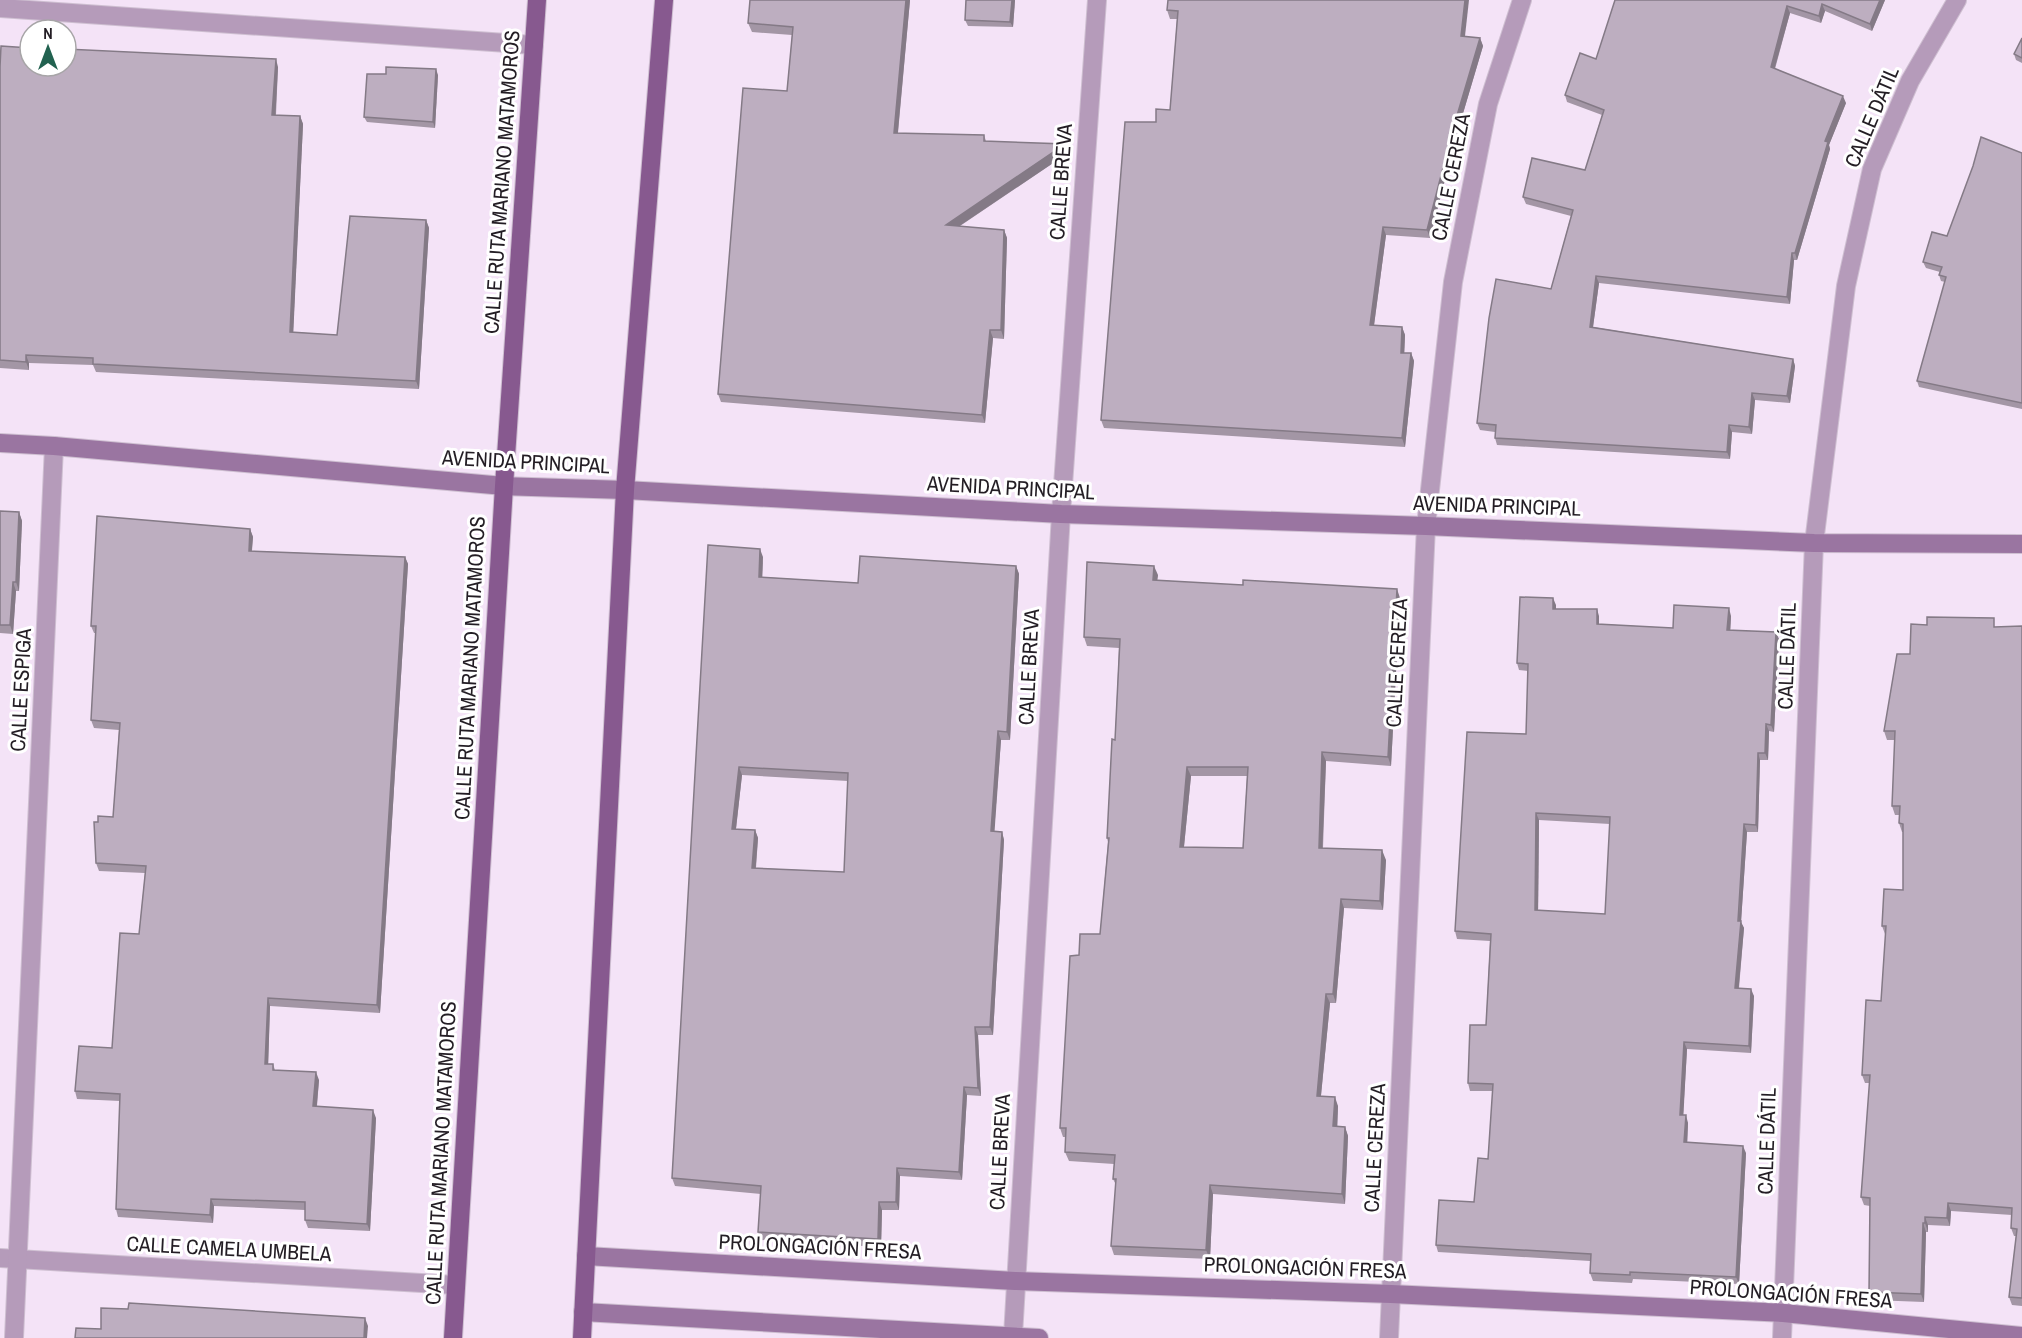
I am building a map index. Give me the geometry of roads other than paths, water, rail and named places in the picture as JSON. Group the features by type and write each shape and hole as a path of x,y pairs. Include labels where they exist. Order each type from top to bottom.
{"main road":[{"name":"CALLE RUTA MARIANO MATAMOROS","path":"453,1338 504,486 537,0"},
{"path":"582,1338 625,490 664,0"}],"street":[{"name":"CALLE BREVA","path":"1013,1336 1060,514 1097,0"},
{"name":"CALLE CEREZA","path":"1389,1338 1426,526 1453,282 1488,104 1522,0"},
{"name":"CALLE DÁTIL","path":"1782,1338 1814,543 1846,286 1872,169 1910,81 1957,0"},
{"path":"0,8 534,45"},
{"name":"AVENIDA PRINCIPAL","path":"0,443 504,486 625,490 1060,514 1426,526 1814,543 2022,544"},
{"name":"CALLE ESPIGA","path":"14,1338 9,1259 54,446"},
{"name":"PROLONGACIÓN FRESA","path":"586,1256 1015,1281 1391,1294 1783,1313 2022,1336"},
{"name":"CALLE CAMELA UMBELA","path":"9,1259 455,1285"},
{"path":"584,1312 1039,1338"}]}
